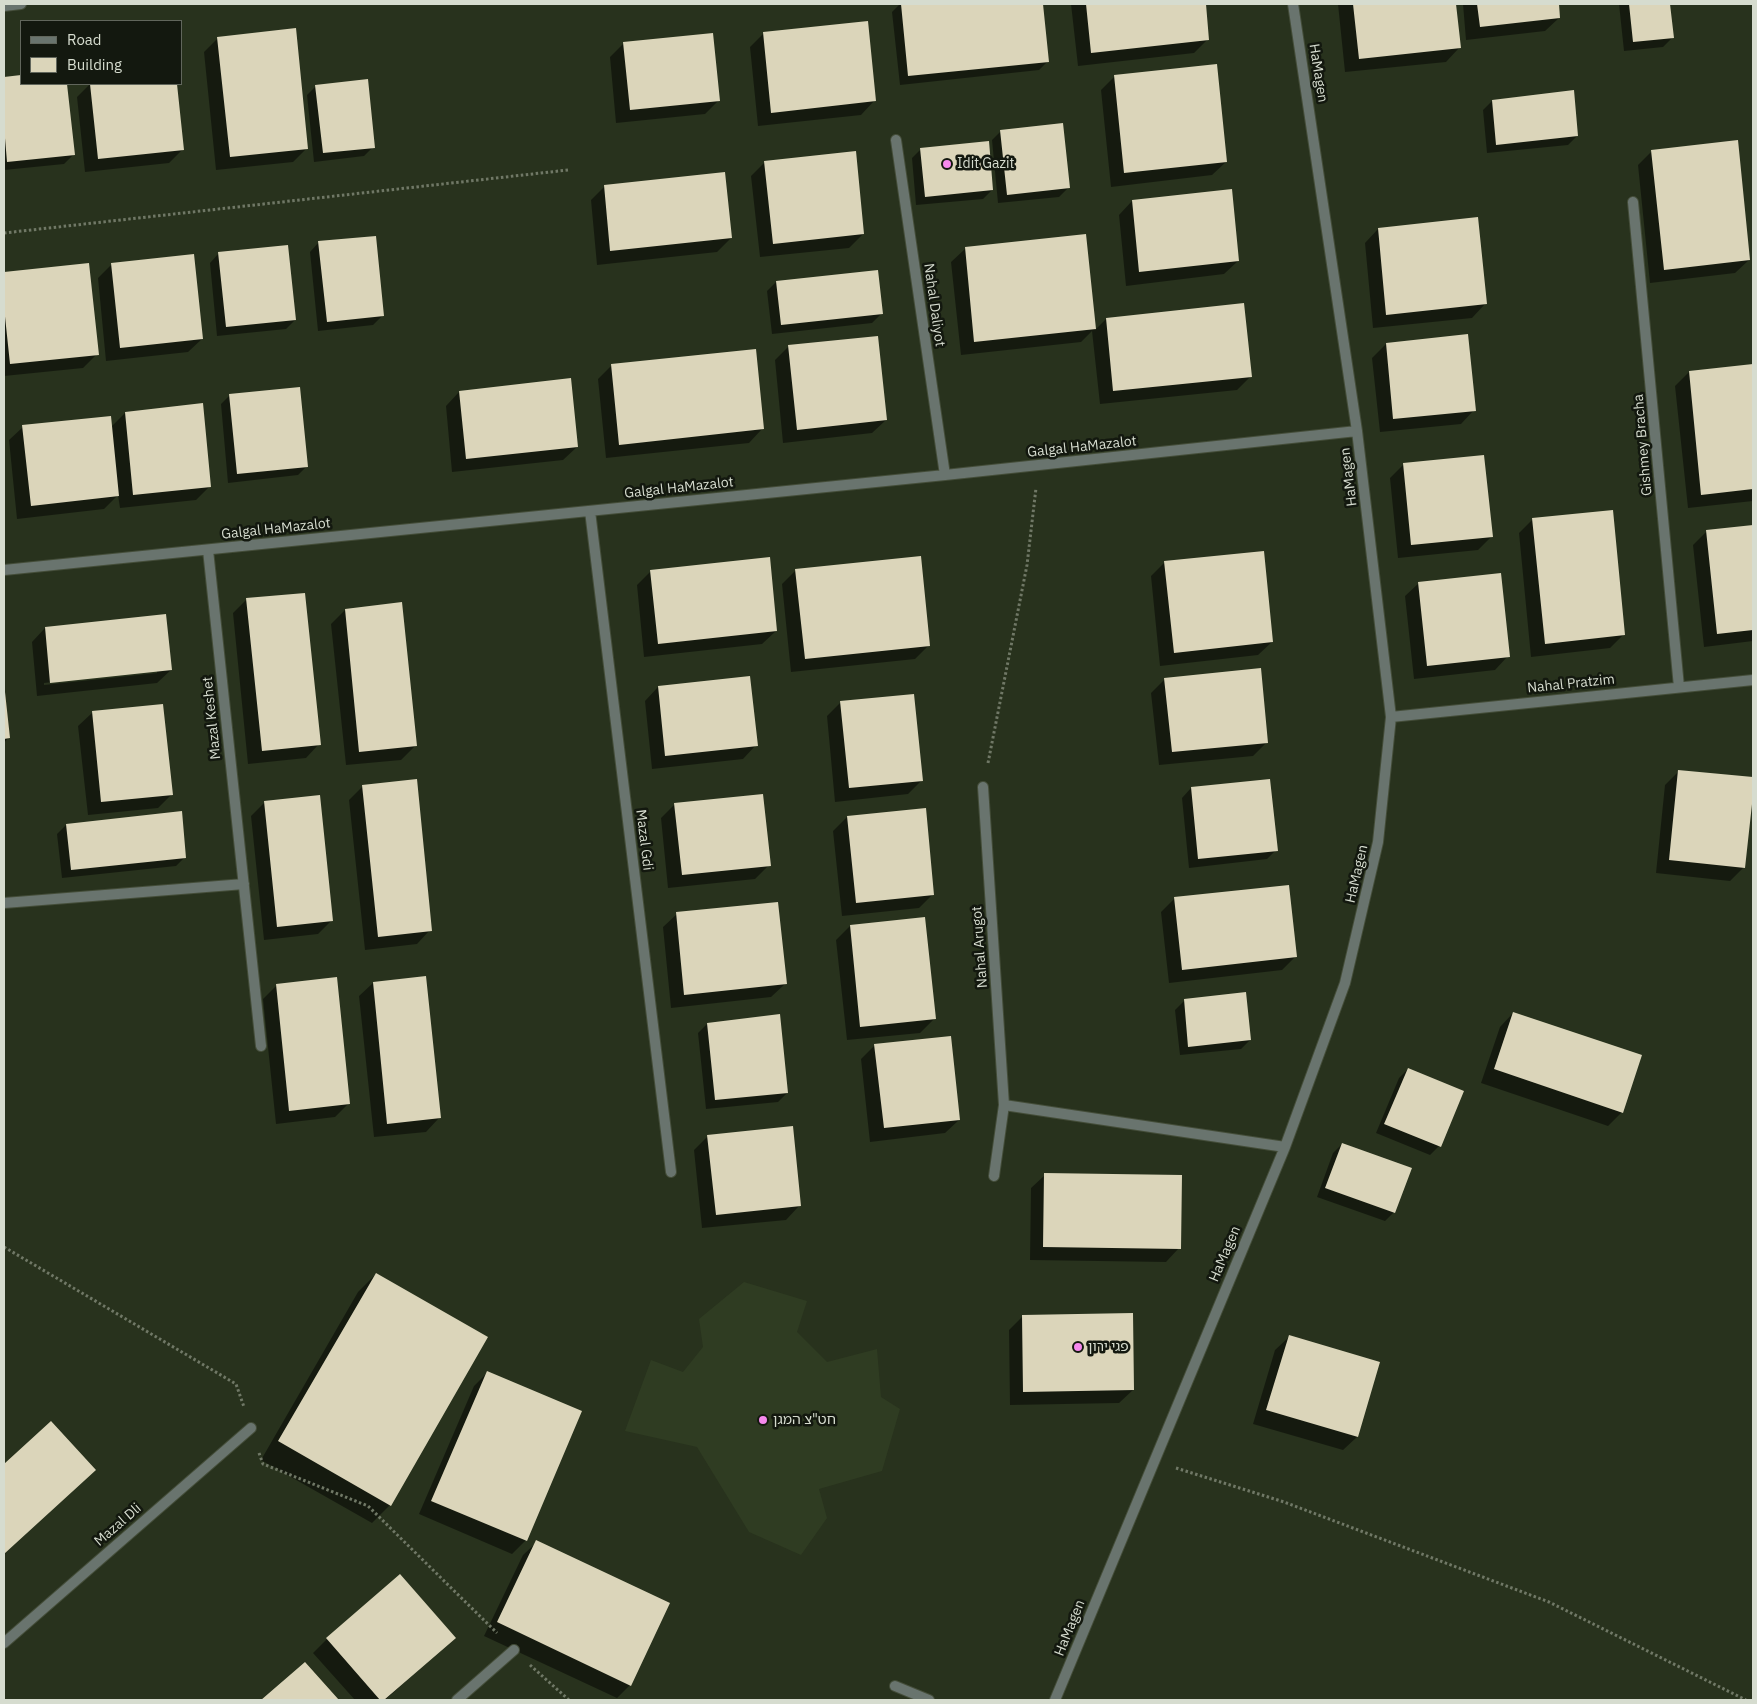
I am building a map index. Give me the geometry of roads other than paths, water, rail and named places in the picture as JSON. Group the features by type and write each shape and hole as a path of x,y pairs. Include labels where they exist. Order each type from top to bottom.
{"street":[{"path":"4,6 21,4"},
{"name":"HaMagen","path":"1056,1700 1284,1147 1348,974 1378,842 1391,717 1357,431 1293,4"},
{"name":"Nahal Daliyot","path":"896,140 945,475"},
{"name":"Gishmey Bracha","path":"1633,202 1679,687"},
{"name":"Galgal HaMazalot","path":"4,570 590,512 1357,431"},
{"name":"Mazal Gdi","path":"590,512 671,1172"},
{"name":"Mazal Keshet","path":"208,550 261,1046"},
{"name":"Nahal Pratzim","path":"1391,717 1753,680"},
{"name":"Nahal Arugot","path":"983,787 1004,1105 994,1176"},
{"path":"4,903 244,884"},
{"path":"1004,1105 1284,1147"},
{"name":"Mazal Dli","path":"4,1643 251,1428"},
{"path":"457,1700 514,1650"},
{"path":"895,1686 929,1700"}],"place":[{"name":"Idit Gazit","path":"947,164"},
{"name":"פגי ירון","path":"1078,1347"},
{"name":"חט\"צ המגן","path":"763,1420"}]}
